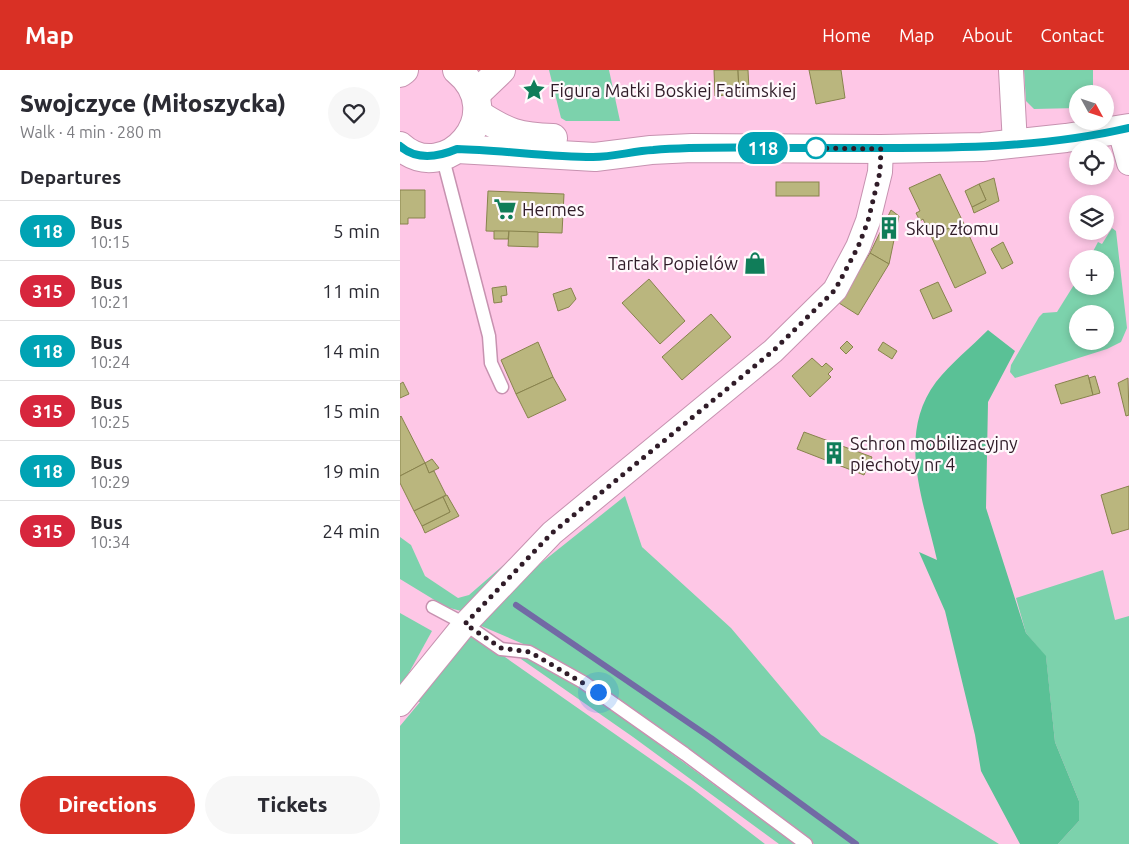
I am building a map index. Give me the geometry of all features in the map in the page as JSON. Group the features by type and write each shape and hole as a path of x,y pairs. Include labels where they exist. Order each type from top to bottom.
{"street":[{"path":"400,73 404,70"},
{"path":"457,70 467,78 477,104 500,128 522,137 607,140 632,144 651,150"},
{"path":"449,152 467,139 475,127 477,104 502,70"},
{"path":"1011,70 1015,144"},
{"path":"400,146 415,154 428,157 449,152 595,157 632,154 651,150 692,148 881,149 1015,144 1125,129 1129,164"},
{"path":"400,704 465,624 552,533 773,351 835,290 858,247 868,221 880,172 881,149"}],"lane":[{"path":"449,152 489,336 491,363 502,387"},
{"path":"433,607 465,624 501,648 530,652 583,682 686,754 806,844"}],"green space":[{"path":"549,70 609,70 620,121 566,121 561,118"},
{"path":"1024,70 1093,70 1093,85 1069,85 1069,108 1034,109 1026,101"},
{"path":"1114,230 1116,231 1127,328 1121,342 1114,346 1114,305 1069,305 1069,350 1104,350 1015,378 1010,372 1011,365 1043,313 1057,312 1069,293 1069,295 1114,295 1114,250 1094,250 1098,242 1102,244 1104,240 1114,240"},
{"path":"988,330 1015,351 988,402 986,508 1026,633 1046,656 1055,742 1079,801 1079,821 1058,844 1020,844 981,771 975,735 945,611 919,552 937,560 920,492 915,446 917,424 924,402 936,382"},
{"path":"625,496 642,547 731,628 821,735 999,844 814,844 584,675 535,649 479,625 521,579"},
{"path":"400,537 411,545 425,576 458,598 469,595 507,562 513,566 461,611 446,607 400,579"},
{"path":"1103,570 1115,620 1129,616 1129,844 1058,844 1079,821 1079,801 1055,742 1046,657 1026,633 1016,598"},
{"path":"400,613 432,631 400,689"},
{"path":"467,637 473,637 482,641 692,788 765,844 400,844 400,726 420,702 416,701"},
{"path":"524,655 578,685 795,844 779,844 633,737 521,659"}],"building":[{"path":"714,70 738,70 739,94 715,96"},
{"path":"738,70 748,70 749,90 739,91"},
{"path":"809,70 841,70 845,98 816,104"},
{"path":"940,174 963,222 931,236 923,219 920,221 916,213 920,211 909,188"},
{"path":"994,178 999,201 974,213 972,207 986,200 979,184"},
{"path":"776,182 819,182 819,196 776,196"},
{"path":"979,184 986,200 972,207 965,191"},
{"path":"400,190 425,190 425,218 408,218 408,224 400,224"},
{"path":"488,191 564,194 562,233 486,231"},
{"name":"Skup złomu","path":"891,210 899,216 889,264 870,253"},
{"path":"963,222 986,273 955,288 931,236"},
{"path":"494,231 509,231 508,239 494,239"},
{"path":"509,231 538,232 538,247 508,246"},
{"path":"1003,242 1013,263 1002,269 991,249"},
{"path":"870,253 889,264 858,315 839,303"},
{"path":"649,279 685,321 660,344 622,303"},
{"path":"938,282 952,311 933,319 920,290"},
{"path":"506,286 507,295 501,296 502,302 494,303 492,288"},
{"path":"571,288 576,299 569,307 558,311 553,294"},
{"path":"711,314 731,337 682,380 662,357"},
{"path":"847,341 853,347 846,354 840,348"},
{"path":"538,342 553,377 516,394 501,360"},
{"path":"883,342 897,351 892,359 878,350"},
{"path":"812,358 822,367 826,363 833,369 828,374 831,377 810,397 792,376"},
{"path":"1088,375 1093,395 1061,404 1055,385"},
{"path":"1095,376 1100,393 1093,395 1089,378"},
{"path":"553,377 566,400 528,418 516,394"},
{"path":"1128,378 1129,415 1126,416 1118,383"},
{"path":"403,382 409,394 400,398 400,384"},
{"path":"400,417 425,463 400,476"},
{"name":"Schron mobilizacyjny piechoty nr 4","path":"804,432 872,457 864,475 797,449"},
{"path":"432,459 439,468 429,473 425,463"},
{"path":"425,463 429,473 434,471 446,495 414,511 400,483 400,476"},
{"path":"1129,486 1129,529 1112,534 1101,495"},
{"path":"447,495 459,516 425,533 422,526 450,512 443,497"},
{"path":"443,497 450,512 422,526 414,511"}],"waterway":[{"path":"516,605 711,738 856,844"}],"bus line":[{"name":"118","path":"400,146 415,154 428,157 442,155 457,149 517,154 595,157 632,154 651,150 692,148 881,149 982,147 1097,134 1129,128"}],"place":[{"name":"Figura Matki Boskiej Fatimskiej","path":"534,90"},
{"name":"Hermes","path":"505,209"},
{"name":"Skup złomu","path":"889,228"},
{"name":"Tartak Popielów","path":"755,263"},
{"name":"Schron mobilizacyjny piechoty nr 4","path":"834,453"}],"route":[{"path":"598,692 530,652 501,648 465,624 552,533 773,351 835,290 858,247 868,221 880,172 881,149 816,148"}]}
